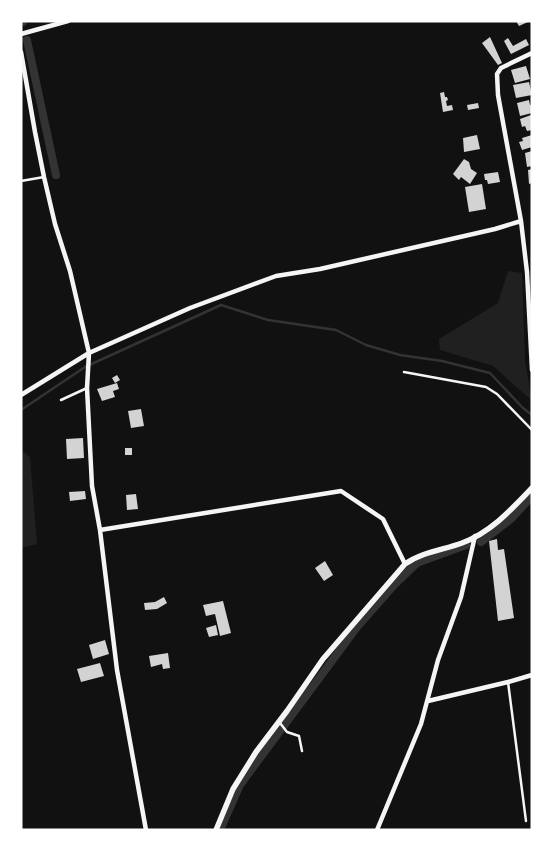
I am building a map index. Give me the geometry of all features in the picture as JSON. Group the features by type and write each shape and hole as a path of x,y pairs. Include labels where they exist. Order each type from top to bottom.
{"street":[{"path":"21,34 68,21"},
{"path":"21,52 44,177 55,224 70,271 88,353 86,388 92,486 100,530 117,670 146,830"},
{"path":"532,52 501,68 497,74 498,95 516,183 521,221 527,272 532,370"},
{"path":"21,395 88,353 190,308 276,276 320,269 494,229 521,221"},
{"path":"216,830 233,789 256,752 323,659 405,564 422,554 455,546 475,536 499,521 532,488"},
{"path":"100,530 341,491 383,519 405,564"},
{"path":"377,830 421,724 438,660 461,597 475,536"},
{"path":"428,701 532,675"}],"lane":[{"path":"21,181 44,177"},
{"path":"404,372 486,387 497,394 532,430"},
{"path":"61,400 86,388"},
{"path":"508,682 526,821"},
{"path":"279,722 288,732 300,736 302,752"}],"shaded area":[{"path":"508,271 522,273 525,361 532,401 493,366 440,350 439,339 498,303"},
{"path":"21,450 30,457 37,544 21,548"}],"building":[{"path":"516,21 530,21 519,26"},
{"path":"490,37 502,63 498,65 482,43"},
{"path":"508,38 513,46 526,39 529,45 511,54 504,41"},
{"path":"526,66 530,79 515,83 511,70"},
{"path":"529,82 532,95 516,98 513,85"},
{"path":"444,92 448,100 446,101 447,106 452,105 453,110 443,112 440,93"},
{"path":"529,100 530,105 532,105 532,113 520,116 517,103"},
{"path":"478,103 479,108 468,110 467,105"},
{"path":"531,115 532,130 527,131 525,126 522,127 520,119"},
{"path":"477,135 480,149 464,152 463,138"},
{"path":"532,135 532,147 522,150 519,142 523,141 522,138"},
{"path":"532,151 532,166 527,167 525,153"},
{"path":"464,159 469,162 471,169 477,173 470,184 461,177 459,180 453,174"},
{"path":"532,169 532,183 529,184 528,170"},
{"path":"498,172 500,182 488,184 484,174"},
{"path":"482,184 486,209 469,212 465,187"},
{"path":"117,375 120,380 115,383 112,378"},
{"path":"117,383 119,389 113,391 115,397 102,401 97,389"},
{"path":"141,409 144,426 131,428 128,411"},
{"path":"83,438 84,458 67,459 66,439"},
{"path":"125,448 132,448 132,455 125,455"},
{"path":"85,491 86,499 70,501 69,492"},
{"path":"136,494 138,509 127,510 126,495"},
{"path":"497,539 498,550 504,549 514,618 498,621 489,541"},
{"path":"325,561 333,575 324,581 315,568"},
{"path":"164,597 167,603 157,609 145,610 144,603 155,602"},
{"path":"223,601 231,633 220,636 215,614 206,616 203,605"},
{"path":"216,625 218,635 209,637 206,628"},
{"path":"105,640 109,654 93,659 89,645"},
{"path":"168,653 170,668 163,669 162,664 151,667 149,656"},
{"path":"100,663 104,676 81,682 77,669"}],"waterway":[{"path":"27,40 56,175"},
{"path":"21,410 85,367 221,305 268,320 336,330 366,345 400,355 442,361 490,373 532,415"},
{"path":"481,542 511,519 532,496"},
{"path":"220,830 240,785 357,627 394,585 417,563 466,545"}]}
